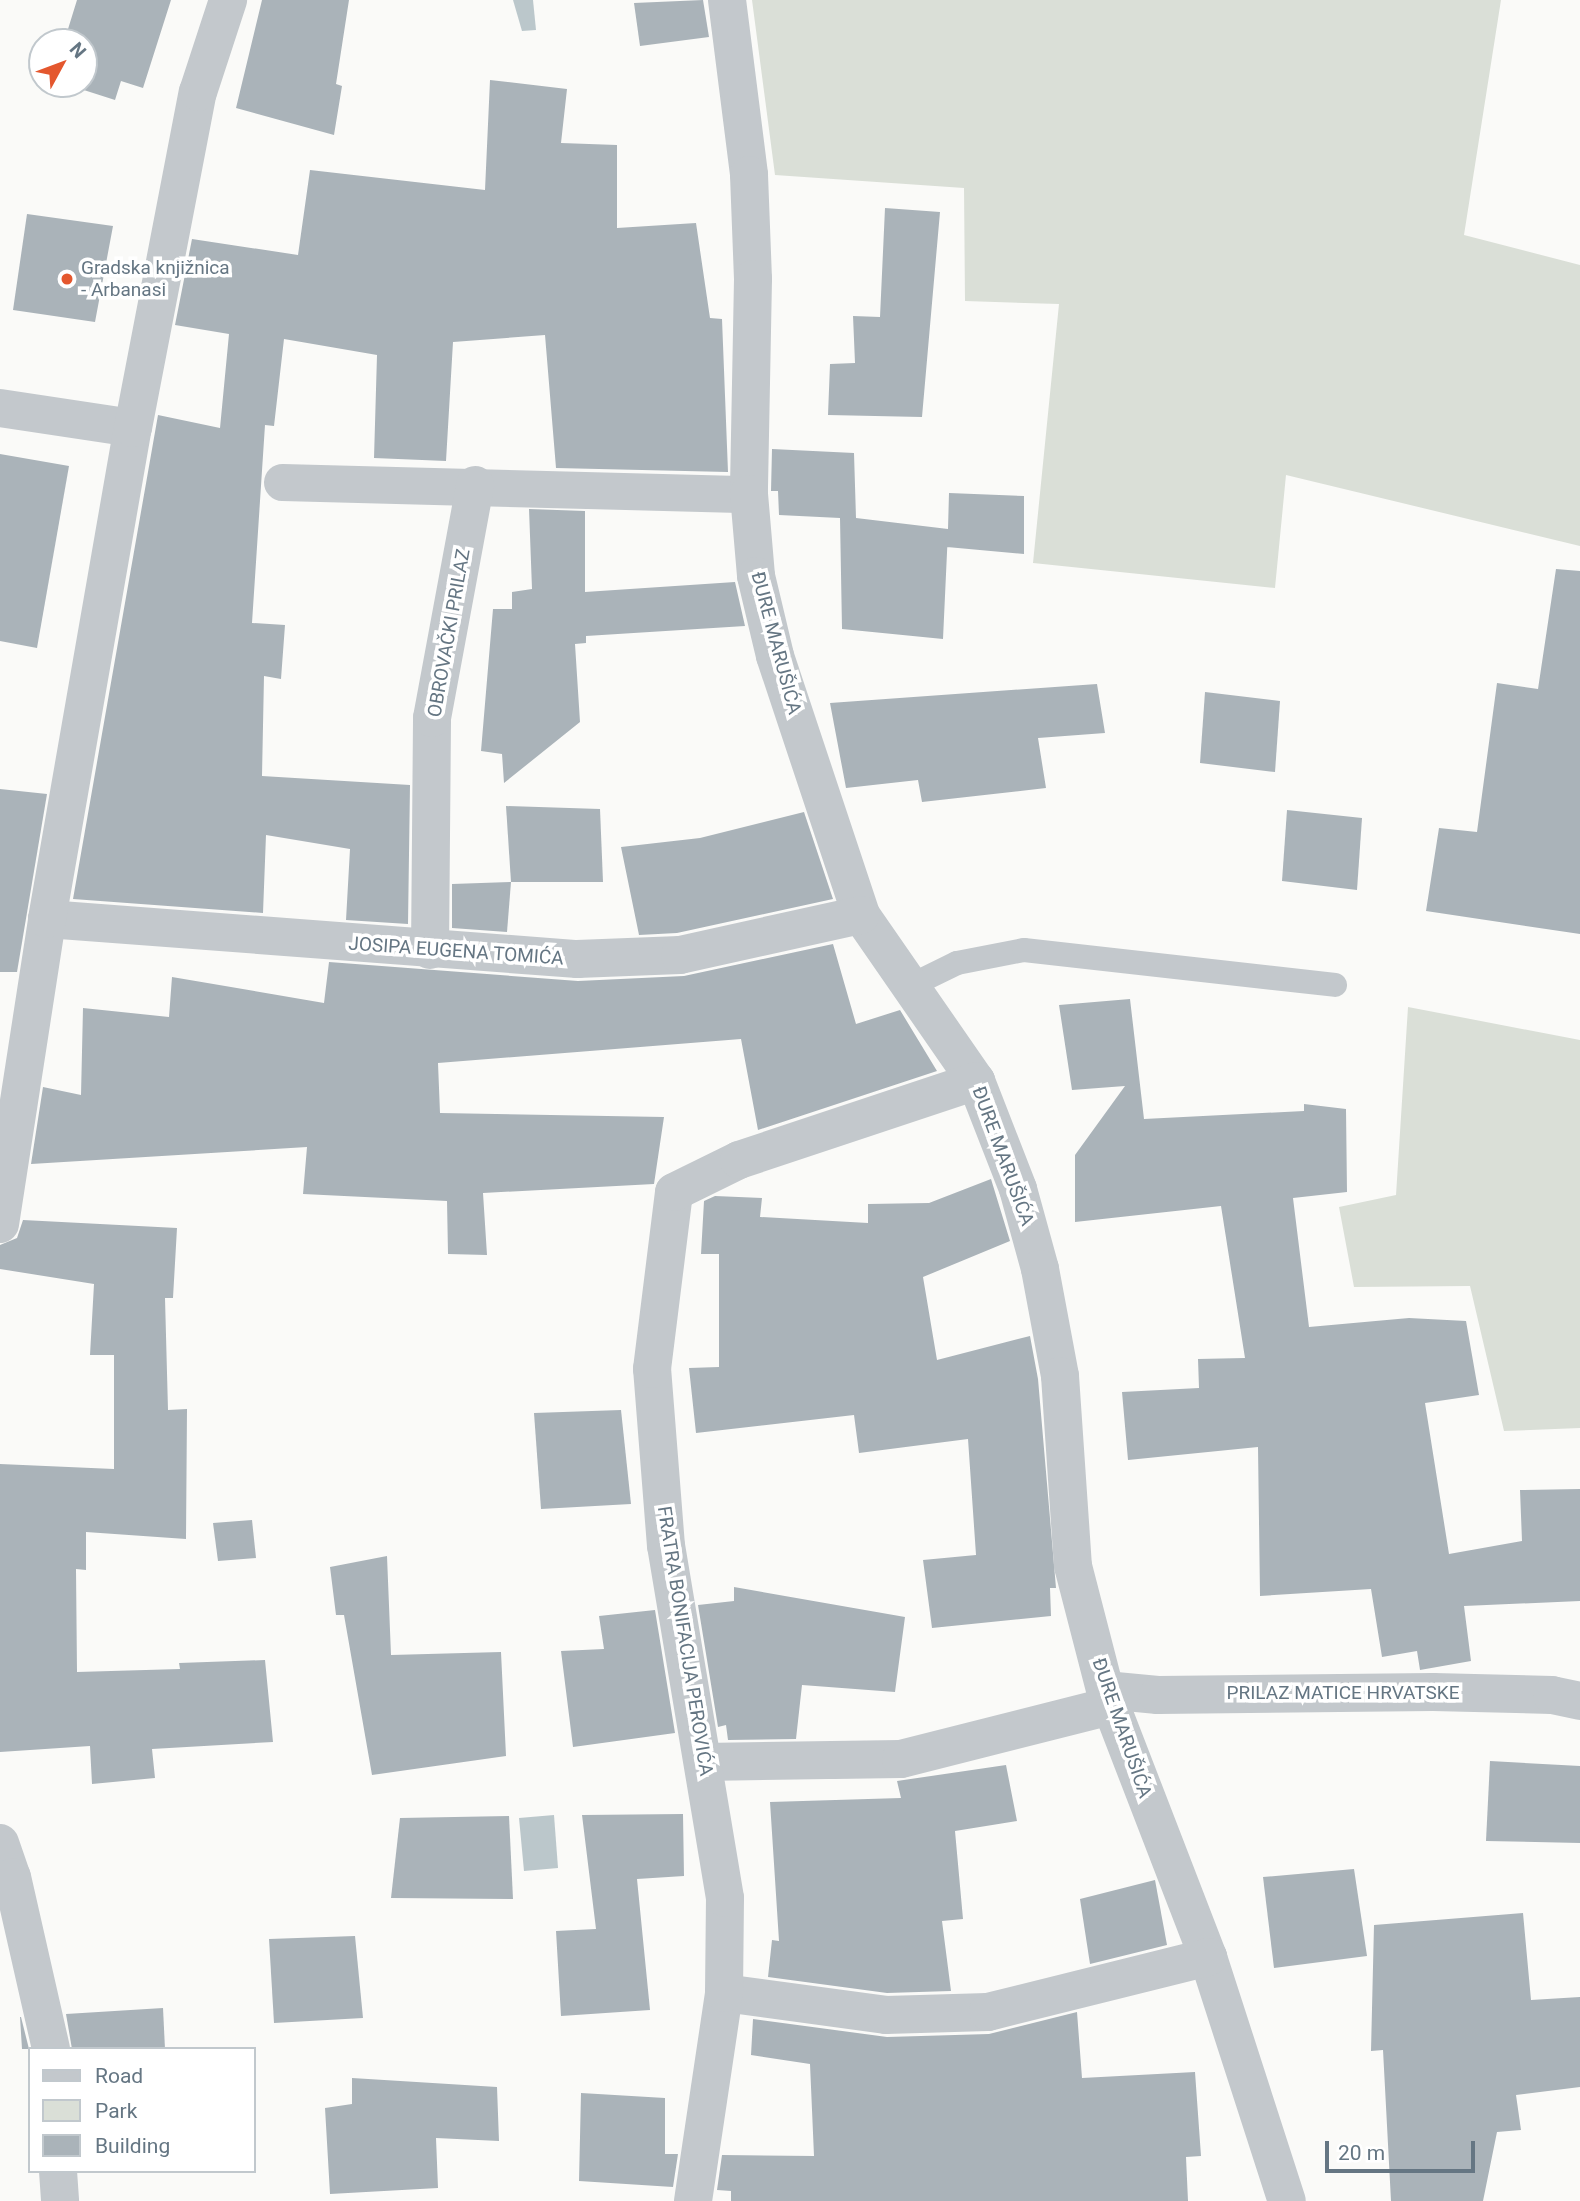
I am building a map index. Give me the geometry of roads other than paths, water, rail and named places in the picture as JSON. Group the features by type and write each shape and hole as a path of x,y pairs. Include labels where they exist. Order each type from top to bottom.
{"street":[{"path":"0,1224 47,919 133,428 198,92 228,0"},
{"name":"ĐURE MARUŠIĆA","path":"727,0 749,175 753,279 749,494 756,576 775,656 861,915 976,1081 1018,1189 1040,1269 1060,1376 1073,1566 1107,1698 1208,1957 1287,2201"},
{"path":"0,408 133,428"},
{"path":"282,482 749,494"},
{"name":"OBROVAČKI PRILAZ","path":"430,950 432,718 475,485"},
{"name":"JOSIPA EUGENA TOMIĆA","path":"47,919 576,959 680,955 861,915"},
{"name":"FRATRA BONIFACIJA PEROVIĆA","path":"693,2201 724,1993 725,1898 666,1546 652,1369 674,1192 739,1160 976,1081"},
{"name":"PRILAZ MATICE HRVATSKE","path":"704,1762 901,1759 1107,1698 1433,1692 1552,1695 1580,1701"},
{"path":"0,1843 12,1877 51,2047"},
{"path":"724,1993 886,2015 988,2012 1208,1957"},
{"path":"58,2173 60,2201"}],"lane":[{"path":"909,986 957,963 1024,950 1335,985"}],"place":[{"name":"Gradska knjižnica - Arbanasi","path":"67,279"}]}
